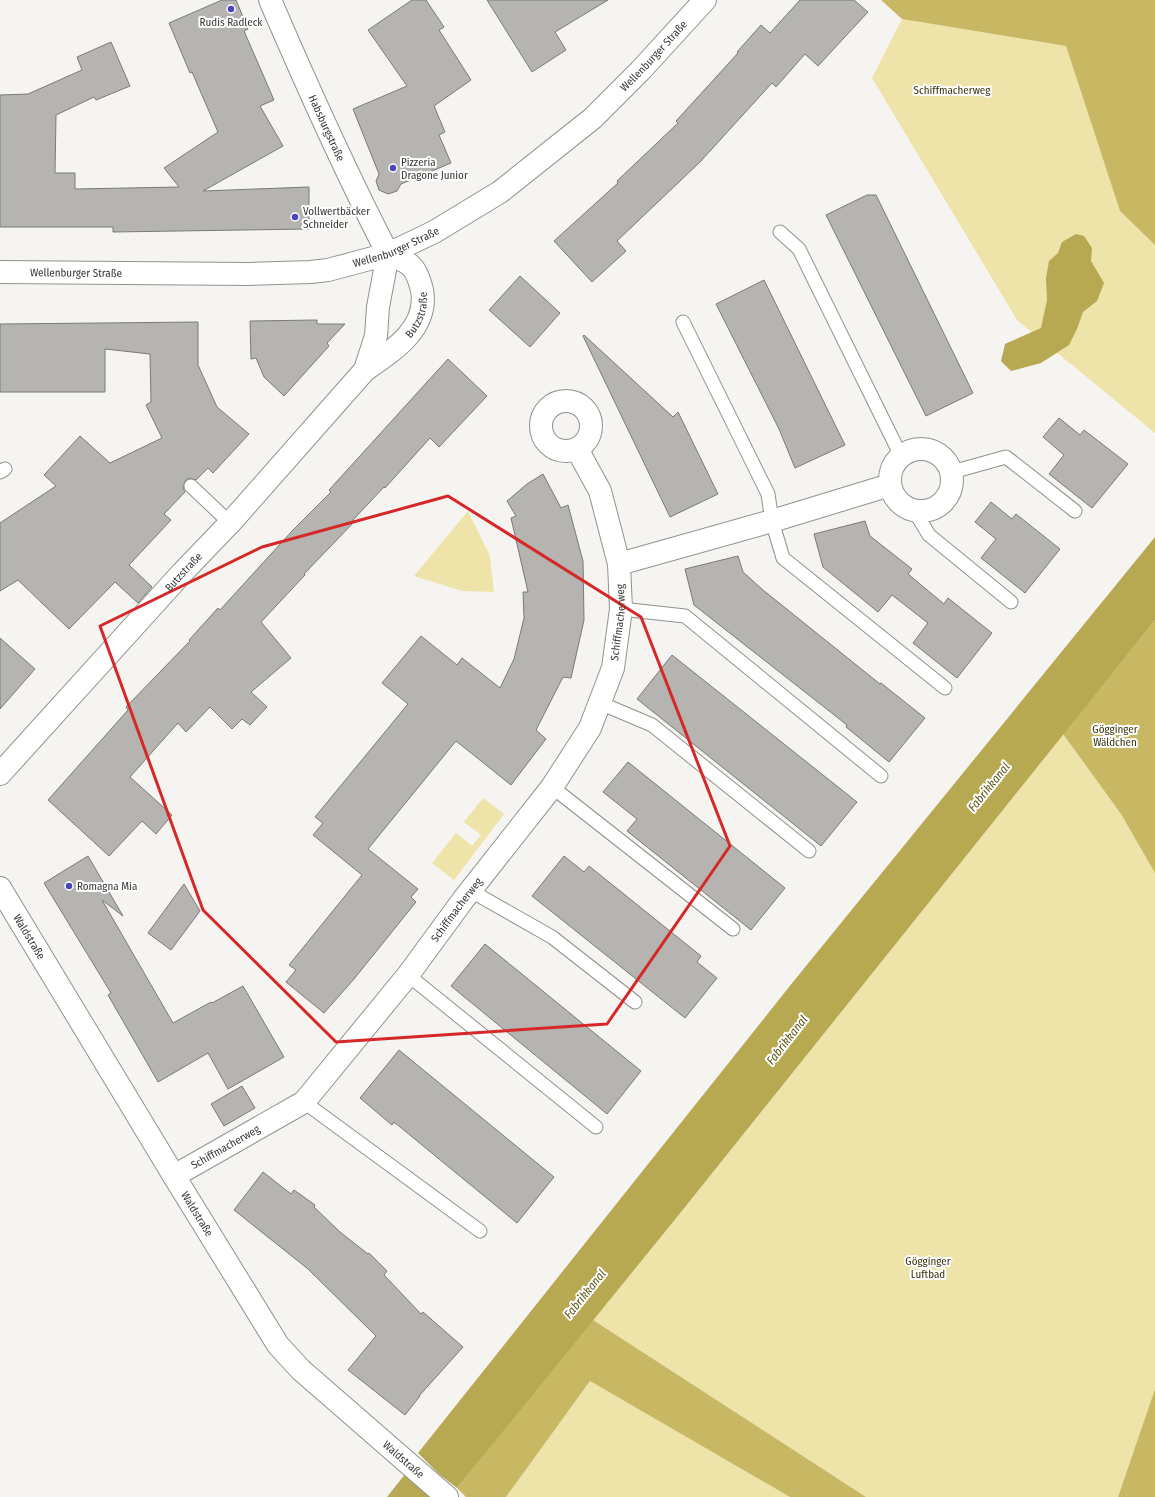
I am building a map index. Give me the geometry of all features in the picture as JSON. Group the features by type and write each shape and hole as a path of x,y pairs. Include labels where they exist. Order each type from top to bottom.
{"street":[{"name":"Habsburgstraße","path":"270,0 322,120 364,208 388,254"},
{"name":"Wellenburger Straße","path":"0,272 249,274 303,272 328,270 388,254 434,232 500,192 593,118 640,71 705,0"},
{"name":"Butzstraße","path":"0,774 177,579 230,523 366,370 388,355 408,337 421,314 423,298 420,282 411,266 388,254 378,307 376,336 366,370"},
{"name":"Schiffmacherweg","path":"174,1176 304,1102 408,975 471,890 552,787 590,728 613,668 621,609 619,564 600,491 576,449"},
{"path":"918,449 926,449 943,457 952,472 952,490 948,498 933,510 924,512 915,512 898,502 893,494 890,484 892,469 901,456 909,451 918,449"},
{"path":"619,564 772,521 890,484"},
{"name":"Waldstraße","path":"0,888 278,1345 301,1370 447,1497"}],"lane":[{"path":"780,232 799,249 901,456"},
{"path":"682,322 768,494 772,521 783,558 945,688"},
{"path":"952,472 1006,457 1075,511"},
{"path":"191,486 230,523"},
{"path":"915,512 929,535 1011,602"},
{"path":"621,609 685,616 881,776"},
{"path":"600,703 652,725 810,851"},
{"path":"552,787 734,930"},
{"path":"471,890 552,937 635,1002"},
{"path":"408,975 596,1127"},
{"path":"304,1102 480,1231"}],"highlighted area":[{"path":"448,496 641,617 730,846 607,1024 336,1042 203,910 100,626 262,547"}],"green space":[{"path":"881,0 1155,0 1155,245 1120,211 1066,46 902,19"},
{"path":"902,19 1066,46 1120,211 1155,245 1155,433 1017,320 872,78"},
{"path":"468,511 490,556 494,592 462,591 414,576"},
{"name":"Gögginger Wäldchen","path":"1155,620 1155,873 1121,814 1063,734"},
{"name":"Gögginger Luftbad","path":"1063,734 1121,814 1155,873 1155,1389 1118,1497 866,1497 593,1320"},
{"path":"483,798 504,814 454,880 432,863 456,833 472,846 481,835 464,822"},
{"path":"592,1320 866,1497 790,1497 590,1381 506,1497 466,1497 457,1488"},
{"path":"590,1381 790,1497 506,1497"},
{"path":"1155,1389 1155,1497 1118,1497"}],"water":[{"path":"1076,234 1084,236 1092,248 1091,261 1104,283 1097,301 1083,312 1069,345 1041,363 1011,371 1001,361 1005,344 1041,328 1047,300 1046,278 1049,261 1058,253 1062,242"},
{"name":"Fabrikkanal","path":"1155,537 1155,620 677,1217 457,1488 439,1474 418,1453 793,982"},
{"path":"406,1473 434,1497 387,1497"}],"building":[{"path":"222,0 236,0 248,29 244,31 274,100 260,106 283,146 203,191 309,187 309,229 113,232 113,227 0,227 0,95 28,94 82,70 77,57 111,42 130,86 96,100 94,97 56,115 55,173 75,173 75,189 179,187 164,168 218,132 192,72 190,73 169,23"},
{"path":"412,0 426,0 444,27 439,30 471,80 434,106 445,132 439,135 451,163 401,184 397,191 388,194 379,190 376,181 379,174 353,109 407,86 368,30"},
{"path":"487,0 608,0 555,32 566,50 532,72"},
{"path":"800,0 854,0 868,12 818,66 805,54 776,87 772,83 700,162 617,241 626,251 592,282 554,241 618,183 617,181 678,123 676,121 738,53 737,52 761,25 770,33"},
{"path":"867,195 876,195 973,393 926,416 826,215"},
{"path":"520,276 560,313 530,347 489,310"},
{"path":"764,280 845,445 795,468 779,429 716,304"},
{"path":"317,320 317,324 345,324 327,343 329,346 284,396 264,377 256,358 251,359 250,321"},
{"path":"198,322 198,365 217,407 249,434 213,473 208,468 196,480 189,478 185,481 183,488 185,492 164,514 171,520 129,565 152,587 138,603 115,582 69,629 18,580 0,591 0,523 56,486 44,475 80,436 110,463 162,438 146,405 151,402 150,354 105,349 105,392 0,392 0,324"},
{"path":"584,335 673,417 678,412 718,494 670,517 583,336"},
{"path":"448,359 487,396 439,447 430,438 385,488 384,487 352,521 354,522 304,574 305,575 261,622 291,658 251,692 267,707 250,725 242,719 232,729 210,707 186,732 178,723 130,777 172,815 156,834 142,821 109,856 48,800 128,710 126,707 190,641 189,640 218,608 220,610 292,531 331,492 329,490"},
{"path":"1059,418 1080,435 1084,430 1128,464 1092,508 1049,474 1064,455 1043,437"},
{"path":"543,474 561,508 568,505 583,561 584,620 571,678 563,677 536,730 546,739 511,785 456,741 368,849 418,889 411,897 416,902 354,979 324,1013 286,982 296,970 289,965 362,875 313,835 323,823 315,817 408,704 382,683 421,636 457,665 462,658 500,688 514,659 524,618 523,592 528,592 511,518 516,516 507,501 527,484"},
{"path":"991,502 1012,519 1016,514 1060,549 1025,593 981,558 996,539 975,522"},
{"path":"865,521 870,536 912,569 908,574 944,604 948,598 992,633 957,678 913,643 928,623 892,595 878,612 823,567 814,534"},
{"path":"738,556 743,572 763,590 880,684 881,683 925,718 889,762 846,727 847,725 694,605 685,569"},
{"path":"0,638 35,669 0,709"},
{"path":"672,655 857,802 821,846 637,699"},
{"path":"628,762 785,888 751,930 627,831 637,819 603,792"},
{"path":"88,856 123,916 102,900 173,1023 243,986 284,1057 228,1089 208,1053 158,1082 108,995 111,993 44,883"},
{"path":"564,856 584,872 589,866 701,956 697,962 717,978 685,1018 532,896"},
{"path":"184,884 200,911 171,950 148,933"},
{"path":"485,944 641,1071 607,1114 451,986"},
{"path":"399,1050 554,1177 517,1223 394,1122 392,1125 360,1098"},
{"path":"242,1086 255,1108 224,1126 211,1104"},
{"path":"263,1172 291,1194 294,1190 315,1205 314,1207 340,1232 368,1254 369,1253 387,1271 384,1275 421,1314 423,1312 463,1347 419,1396 405,1415 348,1370 376,1336 308,1269 234,1210"}],"place":[{"name":"Rudis Radleck","path":"231,9"},
{"name":"Pizzeria Dragone Junior","path":"393,168"},
{"name":"Vollwertbäcker Schneider","path":"295,217"},
{"name":"Romagna Mia","path":"69,886"}]}
